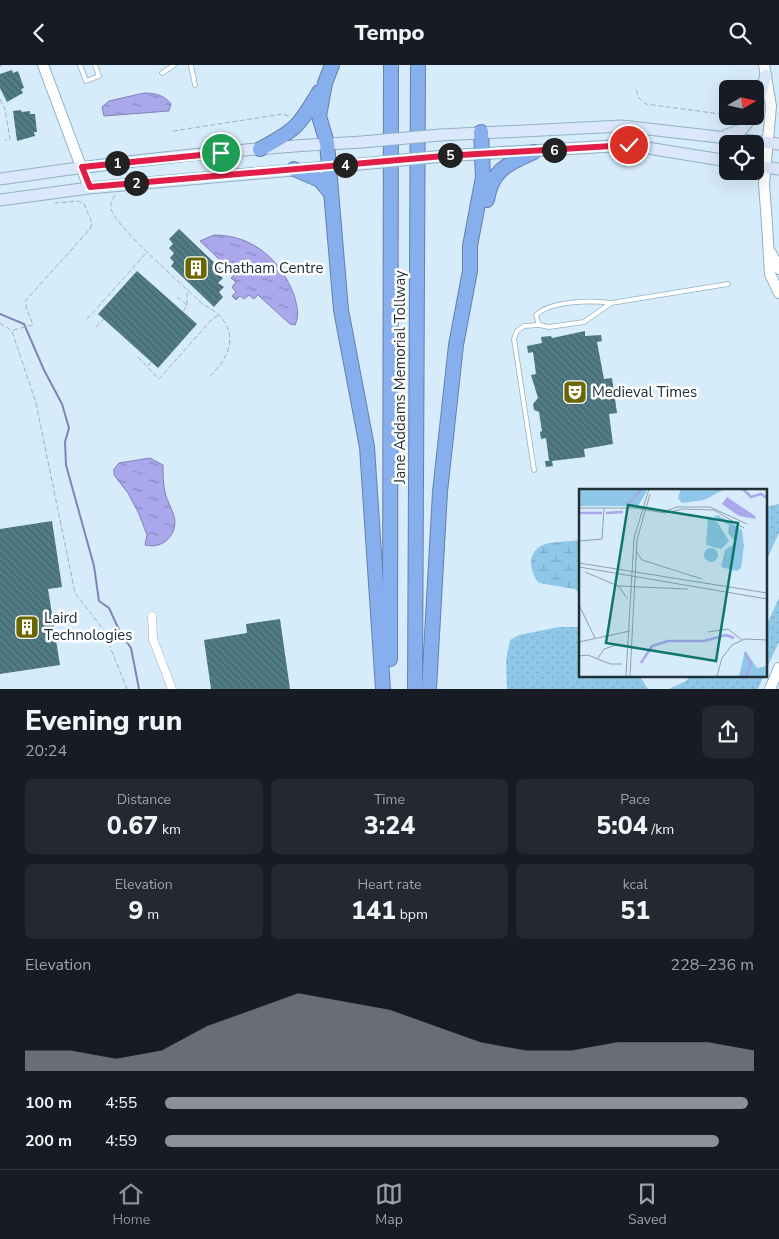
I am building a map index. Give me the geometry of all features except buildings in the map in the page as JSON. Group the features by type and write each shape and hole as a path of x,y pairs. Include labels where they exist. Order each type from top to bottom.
{"highway":[{"path":"260,149 300,125 325,83 332,65"},
{"name":"Jane Addams Memorial Tollway","path":"390,689 391,65"},
{"name":"Jane Addams Memorial Tollway","path":"415,689 418,65"},
{"path":"325,83 319,116 328,143 341,310 367,447 383,689"},
{"path":"428,689 441,483 456,345 470,271 470,246 483,177 481,133"},
{"path":"470,271 478,255 491,183 503,168 534,152"},
{"path":"294,169 320,180 331,193"}],"main road":[{"path":"727,135 741,131 746,125"},
{"path":"0,179 82,167 260,149 440,135 602,126 643,127 719,136"},
{"path":"0,200 90,187 294,169 444,156 629,145 719,160"},
{"path":"764,167 779,169"}],"street":[{"path":"43,65 90,187"},
{"path":"764,160 774,143 771,106 765,70"},
{"path":"763,180 770,250 770,274 779,293"},
{"path":"770,250 779,269"},
{"path":"152,616 154,639 172,689"},
{"path":"770,689 779,668"}],"lane":[{"path":"80,65 86,81 99,76 95,65"},
{"path":"162,73 174,65"},
{"path":"192,65 195,85"},
{"path":"538,325 536,315 543,308 592,300 611,303 728,284"},
{"path":"534,470 514,339 517,331 524,326 538,325 549,327 584,322 611,303"}],"path":[{"path":"636,90 639,97 646,104 719,114"},
{"path":"0,99 5,109 10,139 5,140"},
{"path":"173,131 283,114 296,119"},
{"path":"115,193 111,201 111,210 121,226 200,303 219,315 227,325 230,345 225,361 208,378"},
{"path":"12,331 33,325 26,307 26,300 90,229 92,223 84,204 78,201 55,203"},
{"path":"87,319 148,252"},
{"path":"183,312 187,305 187,289"},
{"path":"177,297 187,305"},
{"path":"97,308 101,311"},
{"path":"138,357 160,379 212,319 219,315"},
{"path":"96,327 104,319"},
{"path":"0,323 12,331 36,403 75,593 103,629 127,689"},
{"path":"148,367 151,362"}],"green space":[{"path":"779,504 779,533 766,564 766,507"},
{"path":"579,540 579,593 575,589 539,583 533,573 531,562 535,551 545,544"},
{"path":"779,598 779,642 766,670 766,626"},
{"path":"559,627 579,627 579,677 640,677 648,689 507,689 506,660 510,640 519,635"},
{"path":"689,677 763,677 758,689 669,689 686,681"}],"water":[{"path":"144,93 156,94 165,98 171,104 169,111 104,116 102,107 109,101"},
{"path":"214,235 241,239 253,245 264,252 282,271 294,295 297,307 298,314 295,325 290,324 258,295 254,299 249,295 244,299 240,296 236,300 232,296 236,292 232,287 236,282 231,278 235,274 200,241"},
{"path":"150,458 163,465 164,489 174,515 175,523 169,538 161,544 151,546 145,545 147,535 139,514 128,493 114,475 114,469 119,463"}],"waterway":[{"path":"0,314 24,324 44,370 62,404 69,428 65,442 66,465 94,566 99,601 109,608 121,634 131,648 139,689"}],"place":[{"name":"Chatham Centre","path":"196,268"},
{"name":"Medieval Times","path":"575,392"},
{"name":"Laird Technologies","path":"27,627"}],"route":[{"path":"221,153 82,167 90,187 444,156 629,145"}]}
